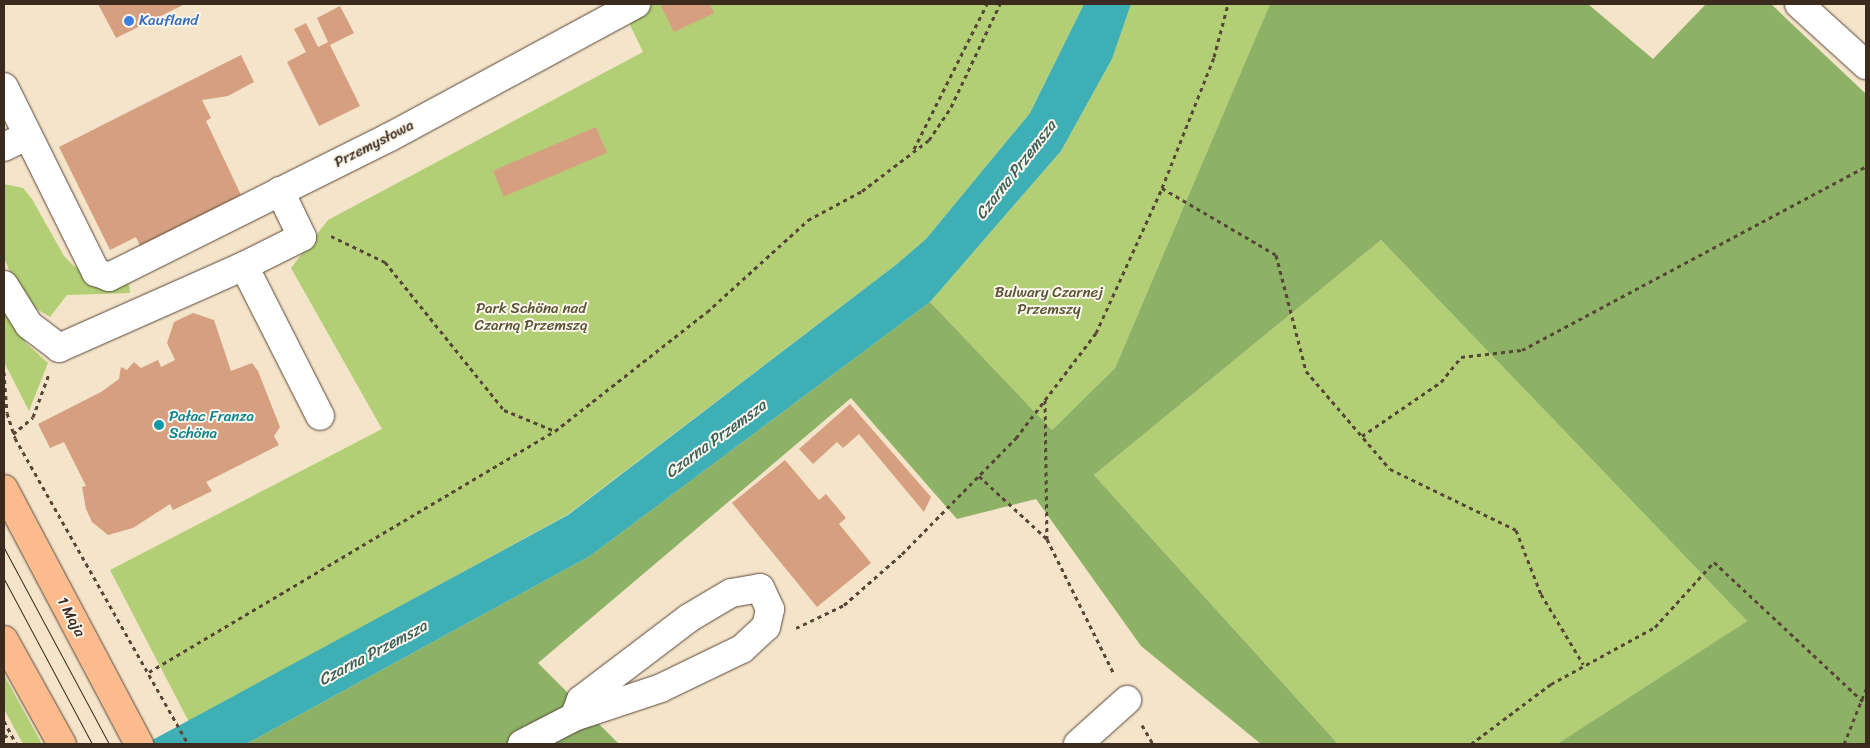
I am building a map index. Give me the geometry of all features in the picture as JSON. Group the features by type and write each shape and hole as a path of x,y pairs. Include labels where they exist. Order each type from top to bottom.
{"main road":[{"name":"1 Maja","path":"4,489 140,744"},
{"path":"4,640 62,744"}],"street":[{"name":"Przemysłowa","path":"16,142 96,272 109,277 280,191 636,4"},
{"path":"1799,4 1866,65"},
{"path":"4,88 16,142"},
{"path":"4,285 29,325 59,348 196,284 244,266 302,237 280,191"},
{"path":"244,266 320,416"},
{"path":"522,744 574,716 661,688 742,649 766,627 770,609 760,588 731,593 689,618 581,700 574,716"},
{"path":"1078,744 1127,700"}],"path":[{"path":"910,153 942,101 987,4"},
{"path":"149,672 555,431 706,312 808,220 856,196 910,153 930,140 945,118 1000,4"},
{"path":"788,632 844,606 979,476 1045,400 1096,333 1162,188 1214,57 1228,4"},
{"path":"1362,436 1441,382 1461,357 1522,350 1866,166"},
{"path":"1162,188 1276,255 1306,371 1390,469 1516,530 1542,594 1583,664"},
{"path":"302,237 324,232 385,262 504,410 555,431"},
{"path":"13,434 33,417 59,348"},
{"path":"4,372 6,407 13,434 66,535 92,567 188,744"},
{"path":"1045,400 1047,539"},
{"path":"979,476 1047,539 1127,700"},
{"path":"1471,744 1583,664 1655,627 1714,562 1866,704"},
{"path":"1844,744 1866,689"},
{"path":"4,721 16,744"},
{"path":"4,737 10,734"}],"green space":[{"name":"Park Schöna nad Czarną Przemszą","path":"620,4 1084,4 1030,113 926,239 897,264 567,515 189,722 110,570 382,429 291,268 328,220 643,52"},
{"name":"Bulwary Czarnej Przemszy","path":"1131,4 1270,4 1115,368 1052,430 930,302 1061,151 1112,59"},
{"path":"1270,4 1588,4 1653,59 1706,4 1771,4 1866,94 1866,744 1557,744 1747,621 1381,240 1094,475 1338,744 1261,744 1141,646 1036,499 957,519 851,398 538,663 619,744 246,744 590,556 930,302 1052,430 1115,368"},
{"path":"4,184 23,188 32,199 64,256 74,266 102,282 129,284 130,293 67,295 50,317 22,300 4,258"},
{"path":"1381,240 1747,621 1557,744 1338,744 1094,475"},
{"path":"4,306 26,343 48,363 29,411 4,362"},
{"path":"4,675 42,744 23,744 4,709"}],"water":[{"name":"Czarna Przemsza","path":"1084,4 1131,4 1112,59 1061,151 930,302 590,556 246,744 145,744 568,515 897,264 926,239 1030,113"}],"building":[{"name":"Kaufland","path":"98,4 185,4 116,38"},
{"path":"660,4 710,4 714,13 674,32"},
{"path":"340,6 354,33 330,45 360,106 319,126 287,62 306,52 294,29 306,23 318,47 328,42 317,18"},
{"path":"241,55 254,82 228,96 202,100 211,118 206,121 241,195 140,246 136,237 110,250 59,147"},
{"path":"596,127 607,153 504,197 493,171"},
{"name":"Pałac Franza Schöna","path":"193,313 214,320 231,371 252,363 258,371 280,427 274,436 279,445 206,482 212,491 173,510 170,504 133,528 108,535 92,522 86,509 82,487 86,486 64,442 50,448 38,424 101,392 119,379 121,367 127,370 134,362 141,368 158,360 161,367 175,360 167,343 174,322"},
{"path":"850,404 931,497 924,512 859,434 843,448 837,442 813,464 799,449"},
{"path":"785,460 819,500 826,494 846,518 839,524 871,563 817,607 732,503"}],"tram line":[{"path":"4,548 109,744"},
{"path":"4,579 92,744"}],"place":[{"name":"Kaufland","path":"129,21"},
{"name":"Pałac Franza Schöna","path":"159,425"}]}
